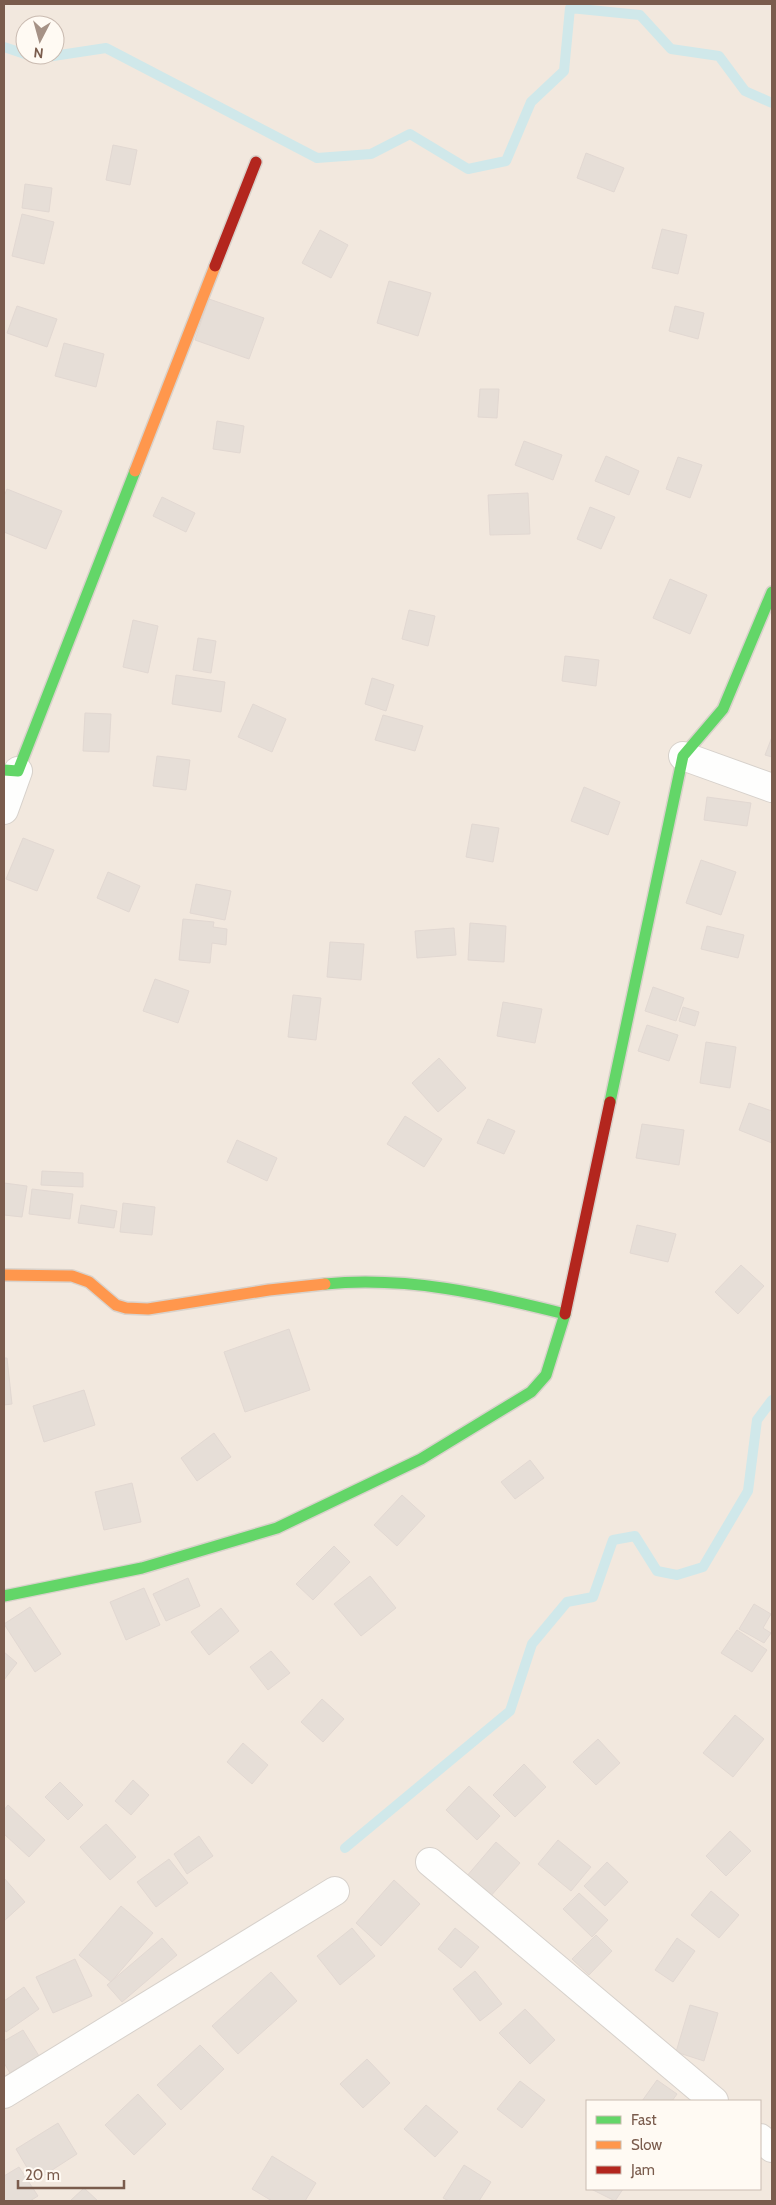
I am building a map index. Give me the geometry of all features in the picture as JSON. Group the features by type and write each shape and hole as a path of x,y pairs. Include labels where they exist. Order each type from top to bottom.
{"street":[{"path":"4,810 11,771 256,162"},
{"path":"4,1596 142,1568 277,1528 421,1459 531,1392 546,1375 565,1314 683,756 723,709 772,592"},
{"path":"683,756 772,788"},
{"path":"4,1275 36,1274 80,1277 97,1287 109,1301 132,1309 148,1309 309,1285 390,1282 473,1292 565,1314"},
{"path":"430,1862 713,2100"},
{"path":"4,2094 335,1891"},
{"path":"761,2139 772,2148"}],"shaded area":[{"path":"4,4 772,4 772,2201 4,2201"}],"building":[{"path":"113,145 137,150 130,185 106,180"},
{"path":"586,153 624,168 614,192 577,178"},
{"path":"25,184 52,188 49,212 22,208"},
{"path":"22,214 54,222 44,264 12,256"},
{"path":"662,229 687,235 678,274 652,268"},
{"path":"320,230 348,245 331,278 302,263"},
{"path":"389,281 431,293 418,336 377,323"},
{"path":"209,299 264,318 249,359 195,340"},
{"path":"17,306 57,319 47,347 7,333"},
{"path":"675,306 704,313 698,339 669,331"},
{"path":"64,343 104,354 96,387 55,376"},
{"path":"480,389 499,389 497,418 478,417"},
{"path":"217,421 244,426 240,453 213,449"},
{"path":"524,441 562,455 553,480 515,465"},
{"path":"606,456 639,471 629,495 595,481"},
{"path":"678,457 702,465 690,498 666,489"},
{"path":"7,489 62,511 46,549 4,532 4,496"},
{"path":"528,493 530,534 490,535 488,495"},
{"path":"162,497 195,513 186,532 153,516"},
{"path":"590,507 615,517 601,549 577,539"},
{"path":"670,579 707,595 690,634 653,618"},
{"path":"409,610 435,616 428,646 402,639"},
{"path":"133,620 158,626 148,673 123,667"},
{"path":"198,638 216,641 211,673 193,670"},
{"path":"565,656 599,660 596,686 562,681"},
{"path":"176,675 225,682 221,712 172,704"},
{"path":"372,678 394,685 386,711 365,704"},
{"path":"253,704 286,719 272,752 238,737"},
{"path":"85,713 111,714 109,752 83,751"},
{"path":"383,715 423,726 415,751 375,740"},
{"path":"772,737 772,757 765,755"},
{"path":"157,756 190,760 186,790 153,786"},
{"path":"584,787 620,802 608,835 571,821"},
{"path":"707,797 751,803 747,826 704,820"},
{"path":"472,824 499,828 493,862 466,857"},
{"path":"23,838 54,850 37,891 6,879"},
{"path":"701,860 736,872 721,915 686,903"},
{"path":"108,872 140,886 129,912 97,898"},
{"path":"196,884 231,891 225,920 190,913"},
{"path":"183,919 214,922 213,927 227,929 226,945 212,943 210,963 179,960"},
{"path":"470,923 506,926 504,962 468,960"},
{"path":"707,926 744,935 738,958 701,949"},
{"path":"454,928 456,955 417,958 415,931"},
{"path":"330,942 364,944 361,980 327,977"},
{"path":"155,979 189,991 178,1023 143,1011"},
{"path":"653,987 684,998 676,1021 645,1011"},
{"path":"293,995 321,998 316,1040 288,1037"},
{"path":"503,1002 542,1009 535,1043 497,1036"},
{"path":"683,1007 699,1012 695,1026 679,1021"},
{"path":"647,1025 678,1035 669,1061 638,1051"},
{"path":"706,1042 736,1047 730,1088 700,1083"},
{"path":"439,1058 466,1088 438,1112 412,1083"},
{"path":"749,1103 772,1111 772,1143 739,1130"},
{"path":"405,1116 442,1139 424,1167 387,1144"},
{"path":"488,1119 515,1131 504,1154 477,1143"},
{"path":"642,1124 684,1130 679,1165 636,1158"},
{"path":"237,1140 277,1158 267,1181 227,1162"},
{"path":"42,1171 83,1173 83,1187 41,1185"},
{"path":"4,1183 27,1186 22,1217 4,1215"},
{"path":"32,1189 73,1194 70,1219 29,1214"},
{"path":"123,1203 155,1207 152,1235 120,1232"},
{"path":"81,1205 117,1211 114,1228 78,1223"},
{"path":"637,1225 676,1234 668,1262 630,1253"},
{"path":"741,1265 764,1286 738,1314 715,1292"},
{"path":"289,1329 310,1390 245,1412 224,1352"},
{"path":"4,1358 7,1358 12,1404 4,1405"},
{"path":"84,1390 95,1425 44,1442 33,1406"},
{"path":"214,1433 231,1457 197,1481 181,1458"},
{"path":"530,1460 544,1478 515,1499 501,1482"},
{"path":"132,1483 141,1522 104,1530 95,1492"},
{"path":"402,1495 425,1516 397,1546 374,1525"},
{"path":"334,1546 350,1562 313,1600 296,1584"},
{"path":"370,1576 396,1608 361,1636 334,1604"},
{"path":"188,1578 200,1606 166,1621 153,1594"},
{"path":"144,1588 160,1625 126,1640 110,1602"},
{"path":"754,1604 771,1614 763,1628 771,1633 764,1643 739,1629"},
{"path":"30,1607 61,1654 35,1672 4,1624"},
{"path":"221,1608 239,1631 209,1655 191,1632"},
{"path":"737,1630 767,1650 752,1672 721,1653"},
{"path":"271,1651 290,1673 268,1690 250,1667"},
{"path":"4,1652 17,1663 4,1680"},
{"path":"322,1699 344,1719 323,1742 301,1722"},
{"path":"735,1715 764,1739 733,1777 703,1753"},
{"path":"598,1739 620,1763 596,1785 573,1762"},
{"path":"243,1743 268,1765 252,1784 227,1762"},
{"path":"524,1764 546,1787 515,1817 493,1795"},
{"path":"133,1780 149,1795 131,1815 115,1801"},
{"path":"60,1782 83,1805 68,1820 45,1797"},
{"path":"469,1786 500,1816 477,1840 446,1810"},
{"path":"8,1805 45,1840 29,1857 4,1834 4,1810"},
{"path":"106,1824 136,1857 110,1880 80,1847"},
{"path":"730,1831 751,1851 726,1876 706,1856"},
{"path":"199,1836 213,1856 187,1874 174,1854"},
{"path":"558,1840 591,1867 571,1891 538,1864"},
{"path":"496,1842 520,1863 489,1898 466,1877"},
{"path":"169,1859 188,1883 156,1907 137,1882"},
{"path":"607,1862 628,1882 605,1906 584,1886"},
{"path":"4,1878 25,1902 4,1921"},
{"path":"394,1880 420,1904 381,1946 356,1923"},
{"path":"711,1891 739,1915 719,1938 691,1915"},
{"path":"579,1893 608,1920 592,1937 563,1909"},
{"path":"121,1906 153,1933 111,1982 79,1955"},
{"path":"352,1928 375,1956 340,1985 317,1956"},
{"path":"455,1928 479,1947 461,1968 438,1949"},
{"path":"596,1935 612,1951 589,1975 572,1959"},
{"path":"162,1938 177,1955 122,2002 107,1985"},
{"path":"677,1938 695,1951 673,1982 655,1970"},
{"path":"75,1959 92,1996 53,2013 36,1977"},
{"path":"475,1971 502,2004 480,2021 453,1989"},
{"path":"271,1972 297,2001 238,2054 212,2026"},
{"path":"24,1987 39,2009 6,2032 4,2028 4,2001"},
{"path":"690,2005 718,2013 704,2061 676,2052"},
{"path":"525,2009 555,2040 530,2064 499,2033"},
{"path":"23,2030 39,2056 10,2073 4,2063 4,2041"},
{"path":"200,2045 224,2069 181,2110 157,2085"},
{"path":"367,2059 390,2083 363,2108 340,2084"},
{"path":"657,2080 677,2094 673,2100 643,2100"},
{"path":"520,2081 545,2100 522,2128 497,2109"},
{"path":"138,2094 166,2124 134,2155 105,2125"},
{"path":"426,2105 458,2132 435,2157 404,2129"},
{"path":"58,2123 77,2154 35,2181 16,2149"},
{"path":"272,2156 316,2183 305,2201 272,2201 252,2189"},
{"path":"464,2165 491,2182 479,2201 449,2201 443,2198"},
{"path":"19,2167 38,2196 30,2201 4,2201 4,2176"},
{"path":"84,2188 98,2201 70,2201"},
{"path":"593,2190 622,2190 615,2201"}],"waterway":[{"path":"65,54 106,48 317,158 371,154 410,134 468,169 506,161 531,102 564,71 570,8 640,15 671,49 719,56 745,91 772,103"},
{"path":"4,47 15,51"},
{"path":"345,1848 510,1711 532,1644 567,1602 593,1597 613,1540 635,1536 657,1571 677,1575 703,1567 748,1491 757,1420 772,1400"}],"traffic: fast":[{"path":"4,770 18,771 135,471"},
{"path":"610,1102 683,756 723,709 772,592"},
{"path":"325,1284 386,1282 446,1288 565,1314"},
{"path":"4,1596 142,1568 277,1528 421,1459 531,1392 546,1375 565,1314"}],"traffic: slow":[{"path":"135,471 215,266"},
{"path":"4,1275 72,1276 89,1282 116,1305 126,1308 148,1309 269,1290 325,1284"}],"traffic: jam":[{"path":"215,266 256,162"},
{"path":"565,1314 610,1102"}]}
